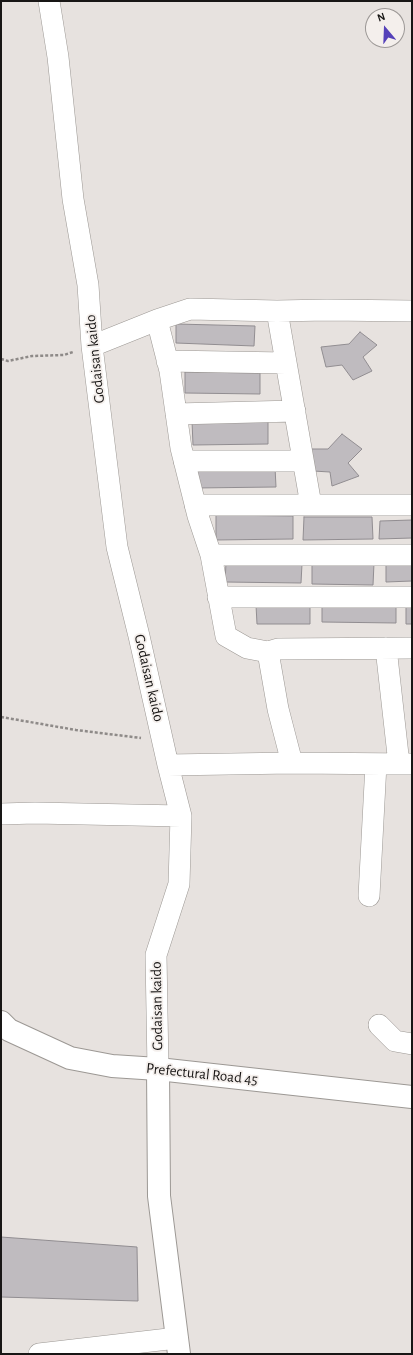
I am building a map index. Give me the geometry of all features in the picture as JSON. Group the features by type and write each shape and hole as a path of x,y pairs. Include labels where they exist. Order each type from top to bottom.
{"main road":[{"name":"Prefectural Road 45","path":"1,1022 10,1030 70,1058 112,1066 158,1069 412,1097"},
{"name":"Godaisan kaido","path":"158,1069 159,1196 178,1346"}],"street":[{"name":"Godaisan kaido","path":"49,1 58,57 73,199 88,285 92,346 117,547 181,816 179,884 156,955 158,1069"},
{"path":"92,346 157,320 190,309 277,311 412,311"},
{"path":"277,311 311,505"},
{"path":"157,320 167,361 181,448 195,505 211,555 226,636 248,648 268,652 278,649 412,648"},
{"path":"167,361 286,363"},
{"path":"176,414 295,411"},
{"path":"184,461 303,461"},
{"path":"195,505 412,505"},
{"path":"211,555 412,555"},
{"path":"218,597 412,598"},
{"path":"168,765 292,763 406,764 386,648"},
{"path":"268,652 278,709 292,763"},
{"path":"369,896 376,764"},
{"path":"1,814 35,813 181,816"},
{"path":"379,1025 395,1040 412,1044"},
{"path":"39,1354 178,1346"}],"path":[{"path":"1,359 8,361 32,356 64,355 92,346"},
{"path":"1,717 76,730 163,741"}],"building":[{"path":"176,324 255,326 254,346 176,343"},
{"path":"360,332 377,345 363,357 372,371 353,380 342,365 326,367 321,347 349,344"},
{"path":"185,372 260,373 260,394 185,393"},
{"path":"268,420 268,444 193,445 192,421"},
{"path":"342,434 362,449 348,463 359,476 332,486 330,472 313,471 311,449 328,449"},
{"path":"275,467 276,487 195,488 195,468"},
{"path":"216,515 293,516 293,539 216,540"},
{"path":"304,517 372,517 373,539 303,540"},
{"path":"412,520 412,538 379,539 380,521"},
{"path":"226,563 302,564 301,583 225,582"},
{"path":"312,563 374,563 373,585 312,584"},
{"path":"386,563 412,563 412,581 386,582"},
{"path":"256,605 310,605 310,624 257,624"},
{"path":"406,605 412,605 412,624 406,624"},
{"path":"322,606 396,607 396,623 322,622"},
{"path":"1,1237 137,1247 138,1301 1,1297"}]}
